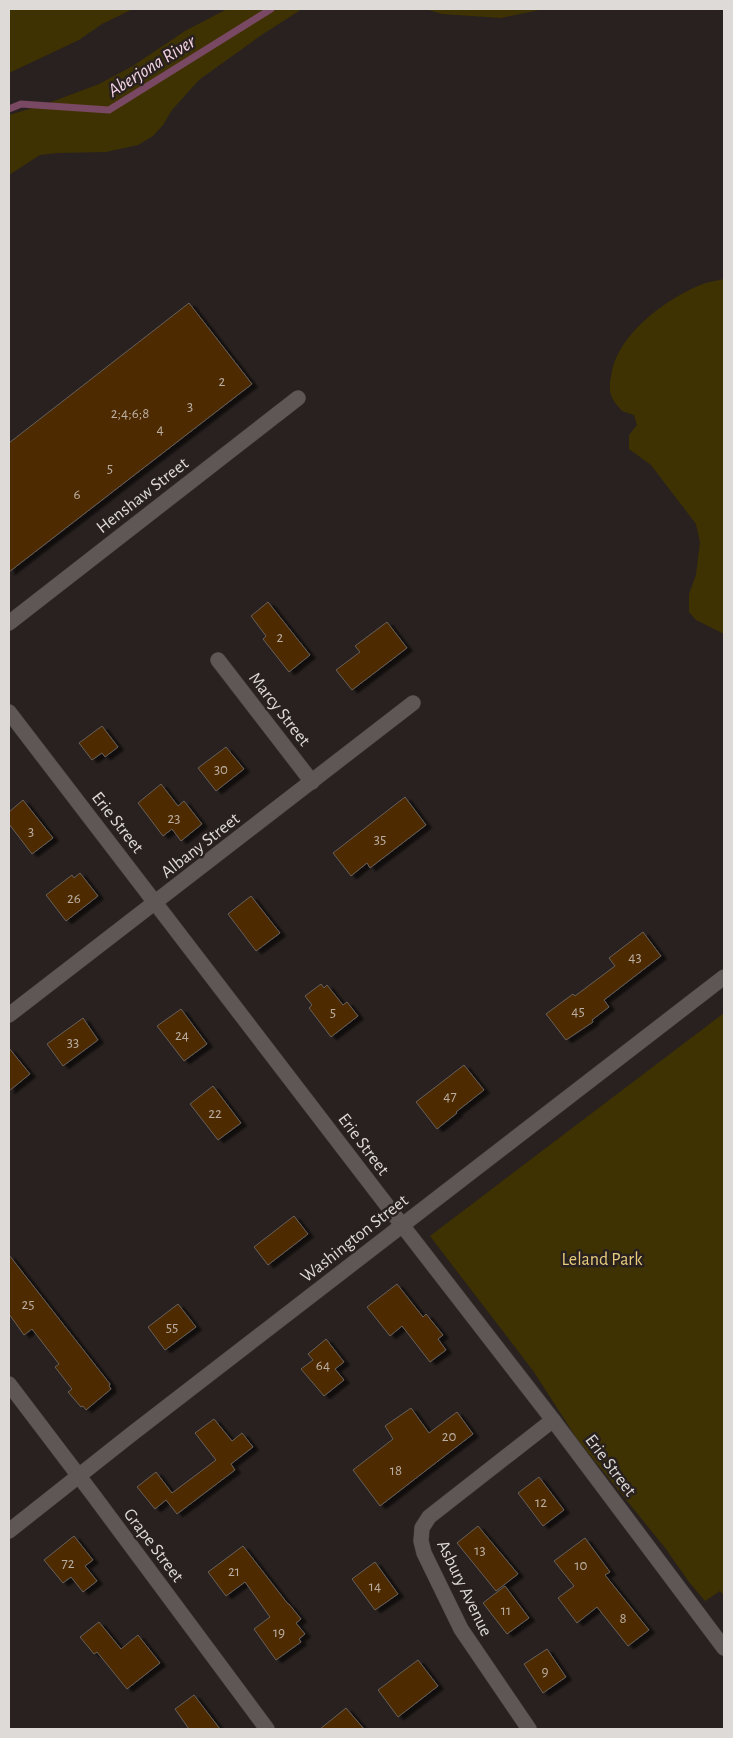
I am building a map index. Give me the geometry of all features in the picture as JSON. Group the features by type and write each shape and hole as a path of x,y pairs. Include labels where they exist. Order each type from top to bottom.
{"street":[{"name":"Henshaw Street","path":"9,623 298,398"},
{"name":"Marcy Street","path":"218,660 312,782"},
{"name":"Albany Street","path":"9,1015 413,703"},
{"name":"Erie Street","path":"9,712 553,1420 724,1648"},
{"name":"Washington Street","path":"9,1531 724,977"},
{"name":"Grape Street","path":"9,1384 267,1729"},
{"name":"Asbury Avenue","path":"529,1729 461,1629 424,1553 421,1534 425,1522 434,1513 553,1420"}],"green space":[{"path":"9,9 133,9 102,24 79,40 9,73"},
{"path":"227,9 302,9 260,36 199,80 172,110 163,125 153,136 138,145 106,152 40,155 9,175 9,115 46,104 99,84 131,67 185,31"},
{"path":"425,9 544,9 501,18 442,14"},
{"path":"724,279 724,634 696,620 689,612 689,594 696,575 700,542 696,524 651,465 629,449 629,435 637,425 634,415 622,411 613,399 610,388 615,361 622,347 643,322 670,301 684,293 704,284"},
{"name":"Leland Park","path":"724,1013 724,1596 720,1591 705,1601 666,1549 577,1439 534,1372 430,1236"}],"building":[{"path":"189,303 252,384 9,572 9,443"},
{"path":"268,602 310,655 289,672 263,639 266,636 251,616"},
{"path":"387,622 407,648 352,690 336,670 360,652 355,646"},
{"path":"102,726 118,747 105,757 102,753 92,760 79,743"},
{"path":"226,747 244,769 216,791 198,768"},
{"path":"161,784 178,806 184,801 202,824 181,841 172,829 163,836 138,803"},
{"path":"405,797 426,825 370,868 367,863 351,876 333,853"},
{"path":"23,800 53,838 32,854 9,824 9,812"},
{"path":"80,873 98,896 66,921 46,895 72,875 74,878"},
{"path":"251,896 280,933 256,951 228,914"},
{"path":"643,932 661,956 604,1000 609,1007 592,1020 593,1022 566,1040 546,1014 573,994 575,996 615,966 609,958"},
{"path":"321,984 324,988 327,985 343,1005 347,1002 358,1016 331,1037 309,1008 312,1005 305,996"},
{"path":"181,1009 207,1044 184,1061 157,1026"},
{"path":"83,1018 98,1040 63,1066 47,1044"},
{"path":"9,1048 30,1074 9,1091"},
{"path":"464,1065 484,1090 437,1129 416,1102"},
{"path":"213,1086 241,1123 218,1140 190,1104"},
{"path":"294,1216 308,1234 268,1265 254,1247"},
{"path":"9,1255 110,1384 111,1389 86,1410 68,1392 72,1389 55,1367 59,1364 32,1329 24,1335 9,1314"},
{"path":"397,1284 423,1317 426,1314 443,1335 438,1339 446,1350 430,1362 402,1326 390,1336 367,1307"},
{"path":"178,1304 196,1327 165,1350 148,1327"},
{"path":"326,1339 344,1362 335,1369 344,1380 324,1396 301,1369 313,1360 308,1354"},
{"path":"411,1408 429,1433 457,1412 473,1434 380,1506 353,1470 393,1439 385,1426"},
{"path":"214,1419 232,1441 242,1433 253,1447 231,1464 235,1470 177,1514 166,1500 155,1509 137,1487 156,1472 172,1493 216,1460 195,1433"},
{"path":"539,1477 564,1510 543,1526 518,1493"},
{"path":"478,1526 518,1574 496,1591 457,1543"},
{"path":"74,1536 93,1560 85,1566 97,1581 83,1592 71,1577 63,1583 44,1560"},
{"path":"585,1538 610,1572 605,1575 649,1630 628,1646 597,1607 577,1623 558,1598 574,1586 554,1561"},
{"path":"243,1546 301,1619 296,1623 305,1634 299,1639 301,1642 276,1660 254,1629 270,1617 245,1582 226,1596 208,1572"},
{"path":"375,1562 398,1594 375,1610 352,1579"},
{"path":"505,1586 529,1618 507,1634 483,1603"},
{"path":"99,1622 121,1649 138,1635 160,1663 127,1689 97,1652 94,1654 80,1637"},
{"path":"547,1649 566,1677 543,1693 524,1664"},
{"path":"418,1660 438,1686 398,1717 378,1690"},
{"path":"194,1695 220,1729 189,1729 175,1709"},
{"path":"346,1708 364,1729 320,1729"}],"waterway":[{"name":"Aberjona River","path":"9,109 21,104 109,110 271,9"}]}
